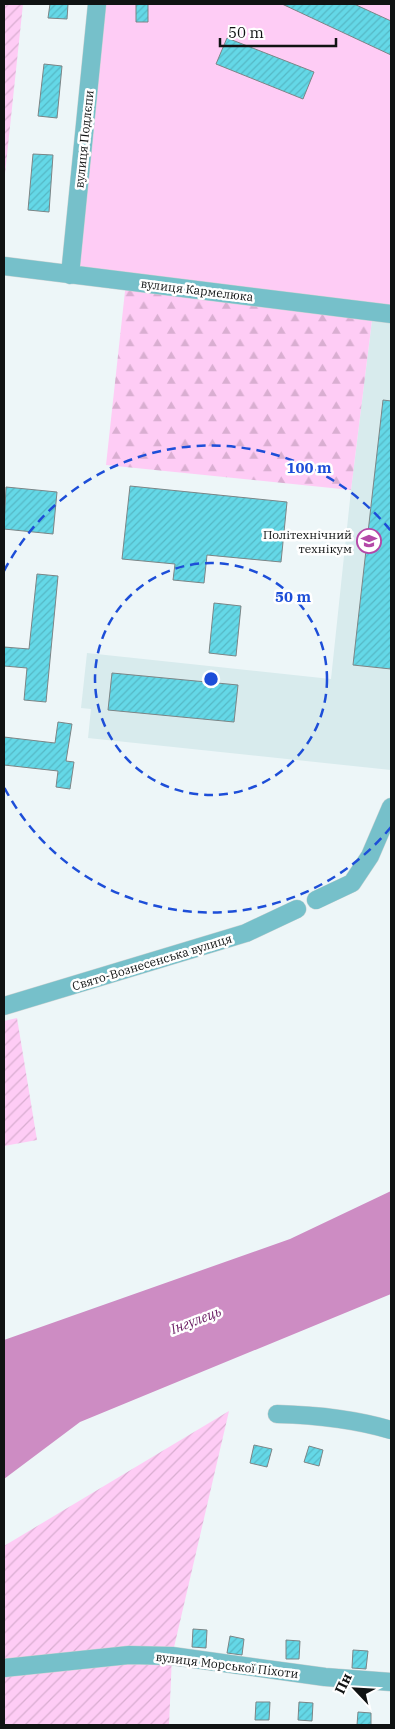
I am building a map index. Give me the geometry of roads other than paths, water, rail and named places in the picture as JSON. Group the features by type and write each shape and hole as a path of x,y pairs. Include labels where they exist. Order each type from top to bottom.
{"street":[{"name":"вулиця Подлєпи","path":"70,274 97,4"},
{"name":"вулиця Кармелюка","path":"4,266 391,314"},
{"path":"316,900 352,883 370,856 391,806"},
{"name":"Свято-Вознесенська вулиця","path":"4,1006 246,933 297,909"},
{"path":"277,1414 310,1415 364,1422 391,1430"},
{"name":"вулиця Морської Піхоти","path":"4,1668 129,1655 172,1656 325,1677 391,1682"}],"water":[{"name":"Інгулець","path":"391,1191 391,1294 80,1422 4,1479 4,1340 290,1239"}],"place":[{"name":"Політехнічний технікум","path":"369,541"}]}
